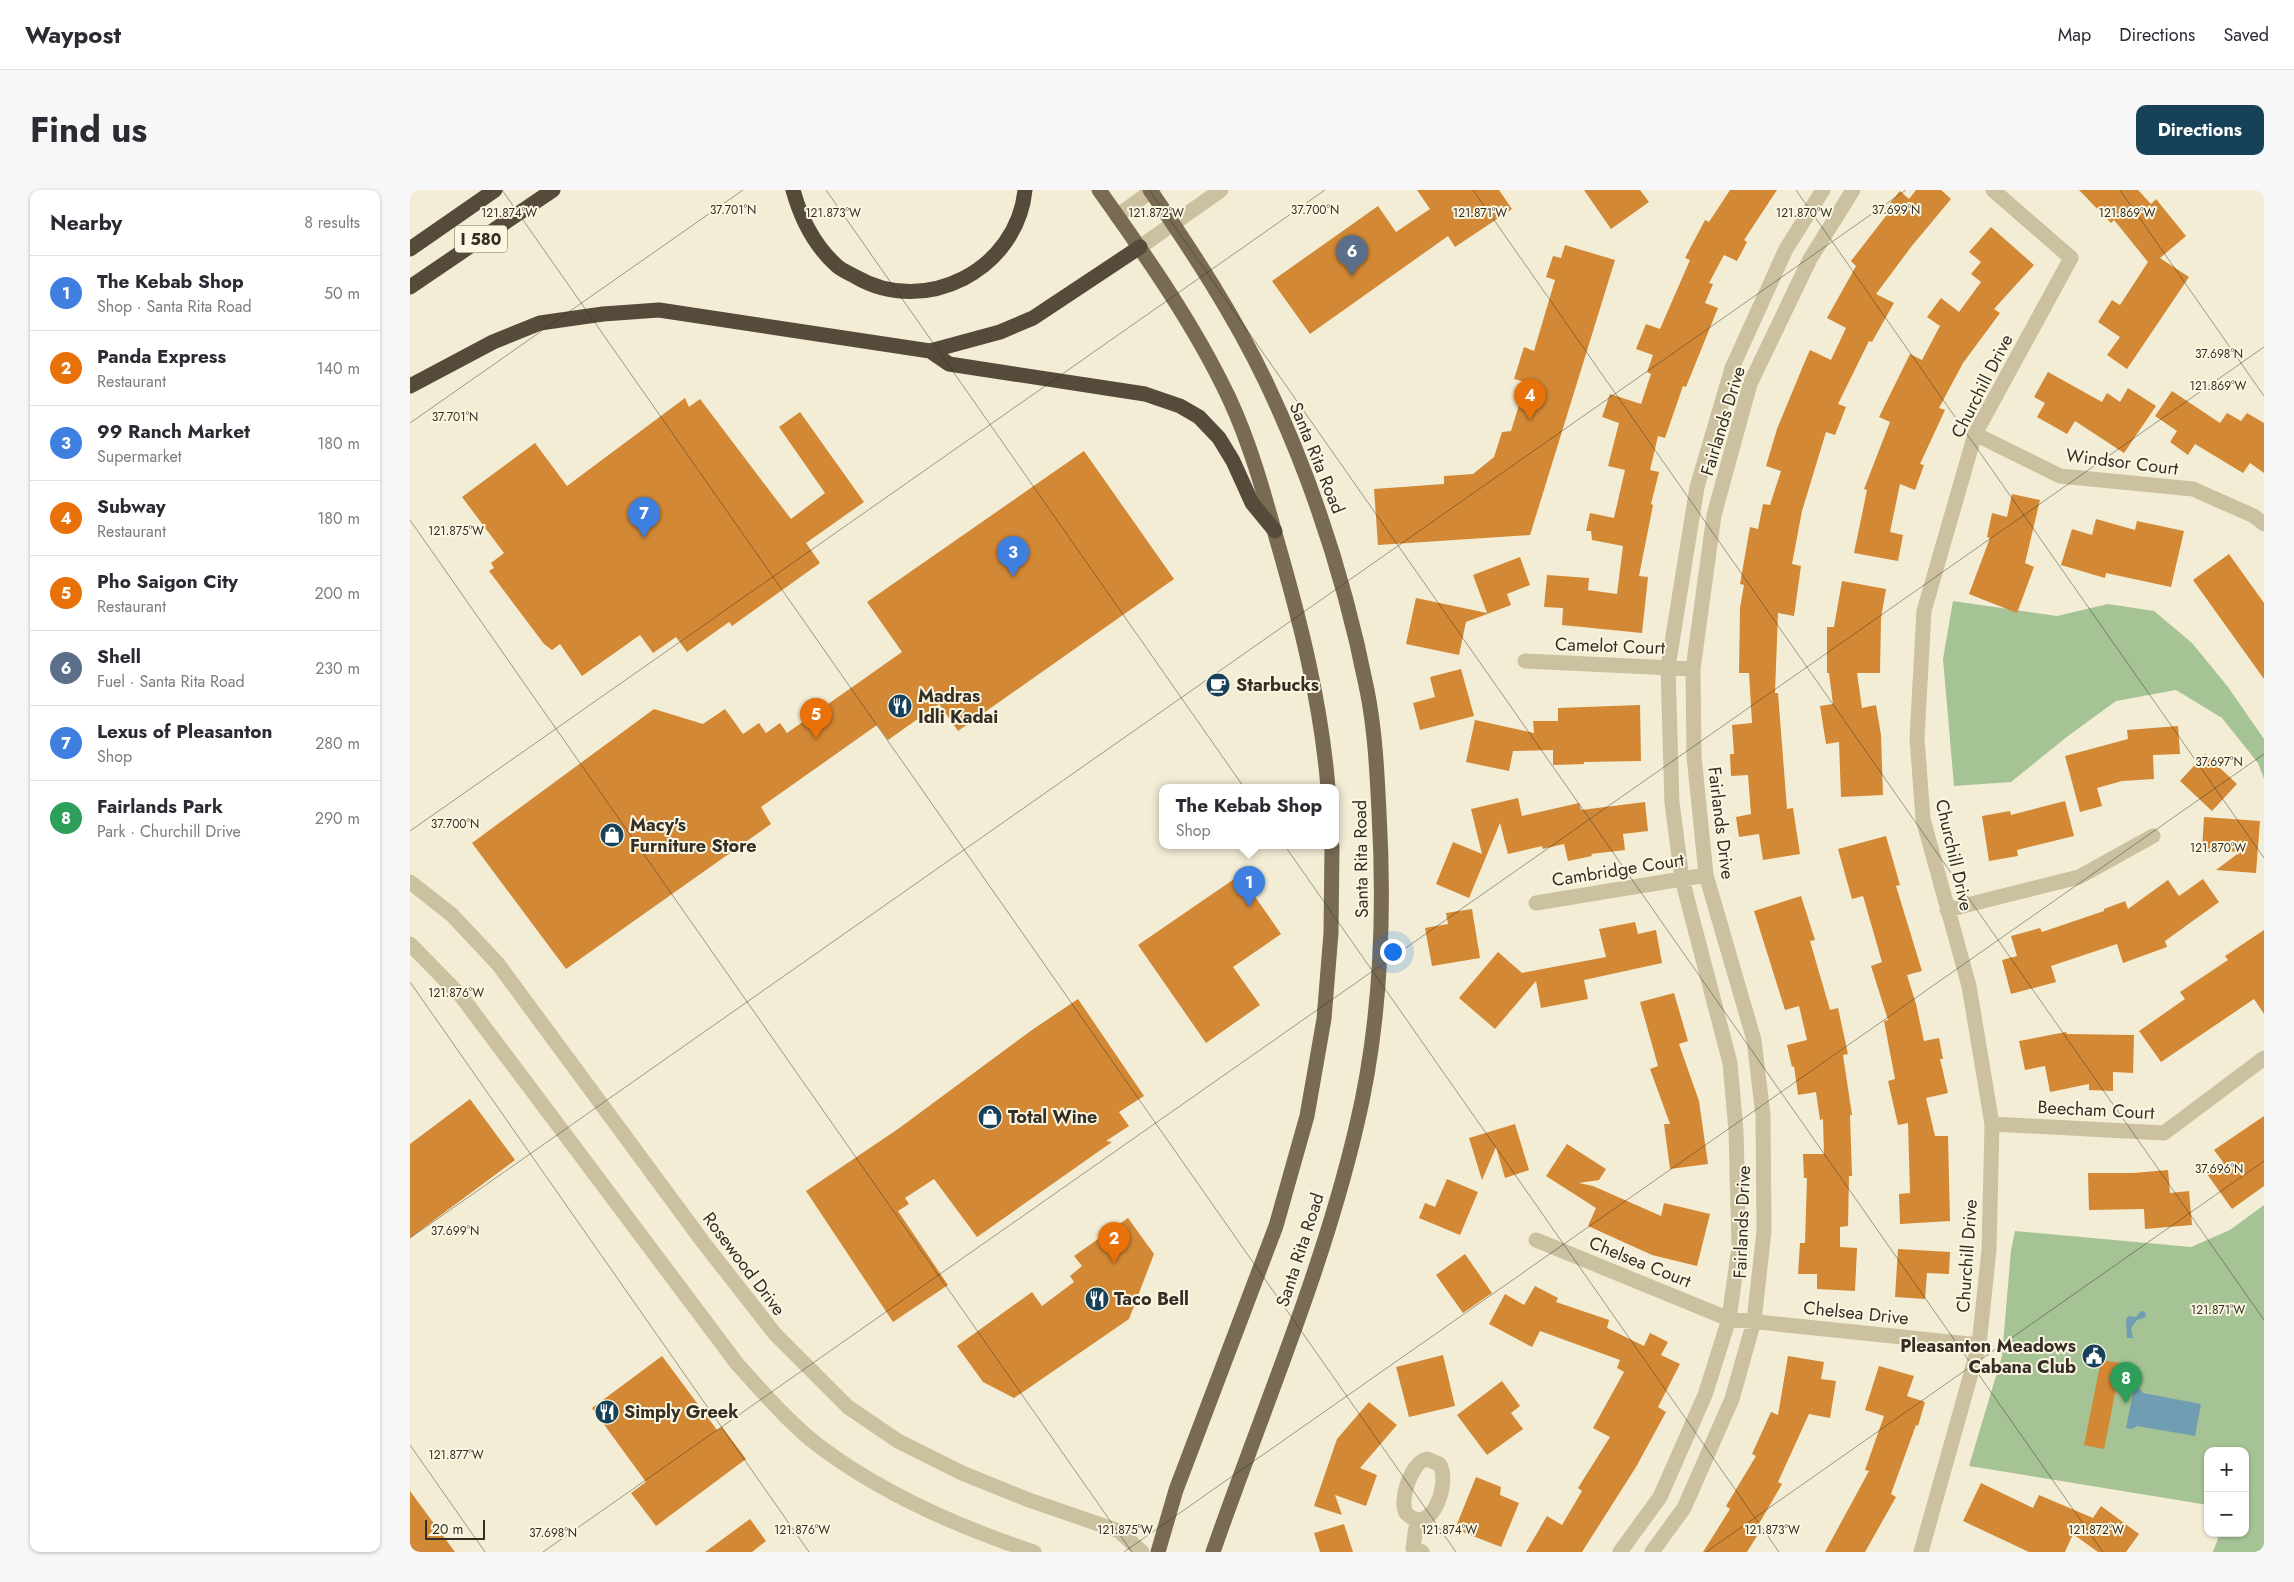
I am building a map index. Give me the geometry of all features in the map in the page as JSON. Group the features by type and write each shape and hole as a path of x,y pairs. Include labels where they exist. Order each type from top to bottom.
{"highway":[{"name":"I 580","path":"410,249 495,190"},
{"name":"I 580","path":"410,288 553,190"},
{"path":"793,190 800,216 817,244 837,266 867,283 900,292 933,290 957,281 982,268 1006,243 1017,221 1025,190"},
{"path":"410,386 493,342 540,323 603,314 659,310 930,351 1000,332 1033,318 1140,247"},
{"path":"930,351 948,364 1145,394 1180,406 1198,417 1219,438 1233,461 1252,503 1275,531"}],"main road":[{"name":"Santa Rita Road","path":"1099,190 1140,247 1201,345 1229,398 1254,458 1306,645 1316,696 1327,784"},
{"name":"Santa Rita Road","path":"1152,190 1235,324 1266,381 1296,451 1326,530 1346,601 1367,691 1377,768 1382,851 1381,932 1374,1027 1357,1126 1327,1236 1213,1552"},
{"name":"Santa Rita Road","path":"1158,1552 1176,1490 1276,1226 1307,1116 1324,1019 1331,933 1332,849"}],"street":[{"path":"1117,216 1152,190"},
{"path":"1140,247 1222,190"},
{"name":"Fairlands Drive","path":"1620,1552 1660,1497 1705,1395 1729,1319 1739,1247 1736,1132 1730,1063 1682,879 1672,803 1668,667 1697,487 1732,368 1786,249 1823,190"},
{"name":"Fairlands Drive","path":"1652,1552 1684,1508 1732,1399 1754,1321 1764,1231 1763,1115 1754,1040 1706,875 1694,756 1693,669 1714,516 1750,384 1810,259 1854,190"},
{"name":"Churchill Drive","path":"1924,1551 1979,1345 1989,1250 1992,1124 1969,986 1923,819 1917,738 1924,611 1975,434 2071,258 1993,190"},
{"name":"Windsor Court","path":"1975,434 2060,476 2193,489 2254,516 2264,524"},
{"name":"Camelot Court","path":"1525,661 1693,669"},
{"path":"1947,910 2079,877 2153,836"},
{"name":"Cambridge Court","path":"1536,903 1706,875"},
{"name":"Rosewood Drive","path":"410,882 452,915 498,964 703,1242 774,1334 808,1370 848,1407 898,1441 962,1473 1029,1500 1119,1531 1142,1552"},
{"path":"410,944 461,996 738,1365 774,1404 818,1445 874,1483 942,1517 1034,1552"},
{"name":"Beecham Court","path":"1992,1124 2164,1133 2264,1058"},
{"name":"Chelsea Court","path":"1536,1240 1729,1319"},
{"name":"Chelsea Drive","path":"1729,1319 1979,1345"},
{"path":"1418,1520 1413,1548 1422,1552"}],"green space":[{"path":"1953,601 2057,616 2108,604 2154,611 2192,643 2228,687 2264,739 2264,779 2258,763 2222,718 2176,690 2116,701 2068,736 2011,782 1954,786 1943,659"},
{"path":"2264,1205 2264,1552 2213,1552 2219,1537 2249,1537 2249,1447 2204,1447 2204,1504 1969,1466 2002,1356 2011,1250 2015,1231 2191,1247 2230,1230"}],"water":[{"path":"2141,1311 2145,1312 2146,1317 2137,1320 2131,1328 2133,1338 2127,1338 2126,1319 2129,1316 2136,1317"},
{"path":"2134,1388 2140,1389 2143,1393 2201,1404 2195,1436 2137,1426 2132,1429 2126,1428"}],"building":[{"path":"1417,190 1499,190 1512,209 1455,247 1448,236 1310,334 1272,281 1378,206 1396,232 1430,209"},
{"path":"1584,190 1640,190 1649,202 1611,229"},
{"path":"1730,190 1777,190 1744,240 1747,242 1737,261 1724,255 1709,283 1713,284 1705,303 1718,308 1686,387 1683,386 1665,438 1658,436 1650,470 1659,472 1651,504 1653,505 1639,576 1648,577 1642,633 1562,625 1563,608 1544,607 1547,575 1589,578 1588,590 1617,594 1623,546 1592,540 1591,531 1586,531 1590,513 1614,518 1625,470 1608,466 1619,423 1602,417 1610,394 1641,404 1651,374 1647,372 1653,355 1636,349 1646,324 1660,329 1690,260 1685,258 1705,220 1709,222"},
{"path":"1916,190 1941,190 1951,199 1911,247 1876,294 1894,303 1872,342 1869,341 1838,404 1846,407 1835,435 1826,432 1802,511 1792,564 1801,566 1794,616 1778,613 1775,693 1778,693 1787,809 1793,808 1800,854 1763,860 1759,834 1739,837 1736,817 1751,814 1748,775 1731,776 1730,754 1734,754 1732,725 1752,723 1749,673 1739,673 1740,608 1744,585 1740,584 1750,527 1758,529 1763,504 1770,505 1781,471 1766,466 1777,429 1810,350 1831,360 1846,328 1827,318 1856,266 1851,261 1889,212 1885,209 1900,191 1909,199"},
{"path":"2079,190 2138,190 2151,204 2156,199 2186,236 2160,258 2189,277 2127,369 2107,355 2120,337 2098,322 2112,300 2120,305 2148,262 2114,220 2111,223"},
{"path":"1991,227 2034,265 1994,309 2000,313 1963,363 1939,408 1945,410 1920,464 1924,465 1915,490 1900,484 1890,532 1903,535 1898,561 1854,553 1867,490 1864,489 1890,422 1879,417 1910,354 1922,360 1940,326 1927,317 1941,298 1959,312 1981,282 1971,274 1981,262 1969,252"},
{"path":"1565,245 1615,260 1530,535 1378,545 1374,489 1444,484 1444,476 1473,474 1494,457 1502,432 1511,431 1526,382 1514,379 1524,347 1534,351 1555,280 1546,277 1553,256 1561,258"},
{"path":"2048,372 2102,402 2107,393 2120,402 2128,388 2156,406 2124,453 2075,421 2067,434 2037,417 2045,403 2034,397"},
{"path":"2172,391 2220,423 2227,413 2241,421 2247,413 2264,423 2264,473 2250,463 2243,473 2195,444 2188,455 2170,442 2177,431 2155,416"},
{"path":"685,398 689,407 700,399 791,519 825,493 779,427 800,412 864,502 806,543 820,563 732,626 729,622 687,652 676,637 653,653 640,635 582,676 560,644 552,650 544,644 489,571 494,568 491,563 504,553 462,497 535,443 567,486"},
{"path":"1084,451 1174,579 958,731 939,704 888,740 877,725 761,807 771,824 566,969 472,843 654,709 703,724 725,709 743,734 759,723 766,733 780,723 787,733 902,652 867,602"},
{"path":"2012,494 2040,500 2025,563 2034,567 2017,613 1969,594 1990,538 1987,537 1992,513 2007,517"},
{"path":"2096,519 2135,530 2137,521 2184,531 2171,587 2106,573 2105,578 2061,565 2072,529 2092,535"},
{"path":"2229,554 2264,603 2264,679 2193,580"},
{"path":"1520,557 1530,585 1507,594 1511,605 1466,622 1459,655 1406,644 1416,598 1487,613 1473,575"},
{"path":"1842,581 1886,589 1881,618 1880,673 1857,673 1862,708 1876,705 1881,735 1883,795 1841,797 1839,742 1826,744 1820,706 1833,704 1829,673 1827,673 1827,627 1834,627"},
{"path":"1461,669 1474,716 1420,730 1413,703 1435,697 1430,677"},
{"path":"1640,705 1641,761 1584,762 1584,764 1553,765 1553,750 1513,751 1509,771 1466,762 1475,720 1534,733 1533,721 1558,721 1558,708"},
{"path":"2178,726 2180,754 2153,755 2154,779 2122,781 2097,788 2102,806 2080,812 2065,756 2128,739 2127,730"},
{"path":"2205,754 2237,784 2212,811 2180,781"},
{"path":"1518,798 1522,816 1579,803 1581,810 1645,802 1648,831 1623,834 1625,850 1591,854 1592,856 1568,861 1564,844 1543,849 1542,846 1508,854 1500,823 1469,898 1436,884 1453,842 1482,854 1471,809"},
{"path":"2065,801 2074,836 2017,850 2018,856 1989,861 1982,816 2010,811 2011,815"},
{"path":"2204,817 2260,821 2256,873 2216,870 2240,852 2202,850"},
{"path":"1886,836 1900,885 1896,886 1922,971 1907,975 1924,1041 1939,1038 1943,1059 1940,1059 1948,1093 1926,1098 1935,1136 1948,1136 1950,1221 1900,1224 1899,1194 1910,1193 1908,1123 1898,1125 1888,1081 1895,1079 1884,1021 1888,1020 1871,966 1882,962 1863,896 1852,899 1838,849"},
{"path":"1240,875 1281,934 1233,967 1260,1005 1206,1043 1138,945"},
{"path":"2203,879 2219,902 2165,941 2167,947 2123,963 2117,944 2051,966 2056,982 2011,994 2002,960 2017,956 2011,936 2040,928 2042,932 2104,911 2104,909 2125,901 2128,909 2168,880 2179,896"},
{"path":"1801,896 1815,940 1810,941 1830,1010 1838,1008 1848,1054 1843,1055 1852,1115 1850,1115 1852,1176 1849,1176 1848,1226 1840,1227 1840,1247 1857,1248 1855,1291 1817,1289 1817,1274 1798,1274 1800,1243 1805,1243 1807,1178 1804,1178 1803,1154 1824,1154 1823,1119 1820,1120 1816,1092 1798,1095 1794,1066 1792,1067 1787,1045 1807,1040 1799,1006 1785,1010 1754,911"},
{"path":"1472,909 1480,958 1432,966 1425,928 1448,924 1446,913"},
{"path":"1635,922 1638,934 1656,930 1662,963 1584,980 1588,999 1541,1008 1536,981 1495,1029 1459,998 1498,952 1522,973 1606,957 1599,929"},
{"path":"2264,930 2264,1014 2254,999 2161,1062 2139,1031 2185,999 2180,992 2228,960 2225,956"},
{"path":"1674,993 1688,1041 1679,1044 1699,1101 1708,1164 1670,1169 1664,1124 1670,1124 1650,1069 1658,1066 1640,1002"},
{"path":"1078,999 1144,1096 1119,1112 1129,1126 1106,1141 1112,1142 977,1237 934,1179 905,1198 909,1204 898,1211 948,1285 893,1322 806,1191 898,1129 1032,1030"},
{"path":"2066,1032 2067,1034 2134,1035 2133,1073 2113,1072 2113,1091 2089,1090 2089,1084 2050,1092 2045,1066 2025,1070 2019,1041"},
{"path":"470,1099 515,1160 410,1238 410,1144"},
{"path":"2264,1116 2264,1186 2232,1209 2207,1174 2223,1162 2214,1150"},
{"path":"1515,1124 1529,1170 1505,1178 1496,1147 1482,1180 1469,1138"},
{"path":"1567,1144 1606,1169 1599,1180 1579,1183 1593,1186 1661,1216 1664,1203 1710,1214 1697,1266 1652,1255 1588,1226 1596,1208 1546,1176"},
{"path":"2168,1170 2170,1193 2189,1191 2192,1225 2145,1229 2144,1209 2089,1210 2088,1173 2133,1173"},
{"path":"1447,1179 1478,1192 1460,1235 1419,1218 1425,1203 1435,1207"},
{"path":"1128,1218 1154,1254 1129,1319 1014,1398 983,1382 957,1346 1032,1292 1042,1306 1074,1282 1070,1276 1082,1266 1074,1256"},
{"path":"1898,1249 1950,1252 1949,1274 1927,1273 1925,1299 1895,1297"},
{"path":"1465,1254 1492,1293 1463,1313 1436,1275"},
{"path":"1535,1286 1558,1298 1556,1302 1609,1320 1607,1328 1644,1346 1650,1333 1668,1342 1661,1355 1680,1364 1658,1407 1666,1412 1636,1467 1582,1552 1526,1552 1547,1516 1562,1525 1582,1491 1578,1488 1610,1437 1593,1428 1624,1372 1617,1368 1620,1360 1540,1331 1532,1347 1489,1324 1505,1294 1524,1305"},
{"path":"1443,1355 1455,1406 1409,1417 1396,1367"},
{"path":"662,1356 717,1430 722,1427 746,1459 656,1526 631,1493 646,1482 592,1408"},
{"path":"1788,1356 1824,1362 1821,1379 1836,1381 1830,1418 1809,1414 1778,1482 1782,1484 1753,1534 1757,1536 1747,1552 1703,1552 1730,1509 1726,1506 1756,1456 1752,1454 1771,1412 1778,1415"},
{"path":"2101,1360 2121,1363 2104,1449 2084,1445"},
{"path":"1879,1366 1914,1376 1907,1396 1925,1402 1918,1426 1916,1425 1891,1494 1896,1497 1865,1552 1825,1552 1869,1471 1865,1470 1884,1416 1865,1410"},
{"path":"1502,1381 1520,1406 1511,1413 1523,1429 1487,1455 1457,1415"},
{"path":"1369,1402 1397,1425 1360,1468 1377,1475 1366,1506 1335,1495 1342,1515 1314,1506 1337,1439"},
{"path":"1476,1477 1501,1487 1500,1495 1519,1503 1501,1547 1455,1529"},
{"path":"1981,1483 2033,1508 2039,1495 2093,1518 2101,1506 2139,1534 2126,1552 2098,1552 2073,1534 2065,1552 2029,1552 1963,1521"},
{"path":"410,1491 455,1552 410,1552"},
{"path":"750,1519 766,1541 752,1552 705,1552"},
{"path":"1344,1524 1353,1552 1320,1552 1314,1533"}],"place":[{"name":"Shell","path":"1352,276"},
{"name":"Subway","path":"1530,420"},
{"name":"Lexus of Pleasanton","path":"644,538"},
{"name":"99 Ranch Market","path":"1013,577"},
{"name":"Starbucks","path":"1218,685"},
{"name":"Madras Idli Kadai","path":"900,706"},
{"name":"Pho Saigon City","path":"816,739"},
{"name":"Macy's Furniture Store","path":"612,835"},
{"name":"The Kebab Shop","path":"1249,907"},
{"name":"Total Wine","path":"990,1117"},
{"name":"Panda Express","path":"1114,1263"},
{"name":"Taco Bell","path":"1097,1299"},
{"name":"Pleasanton Meadows Cabana Club","path":"2094,1356"},
{"name":"Fairlands Park","path":"2126,1403"},
{"name":"Simply Greek","path":"607,1412"}]}
